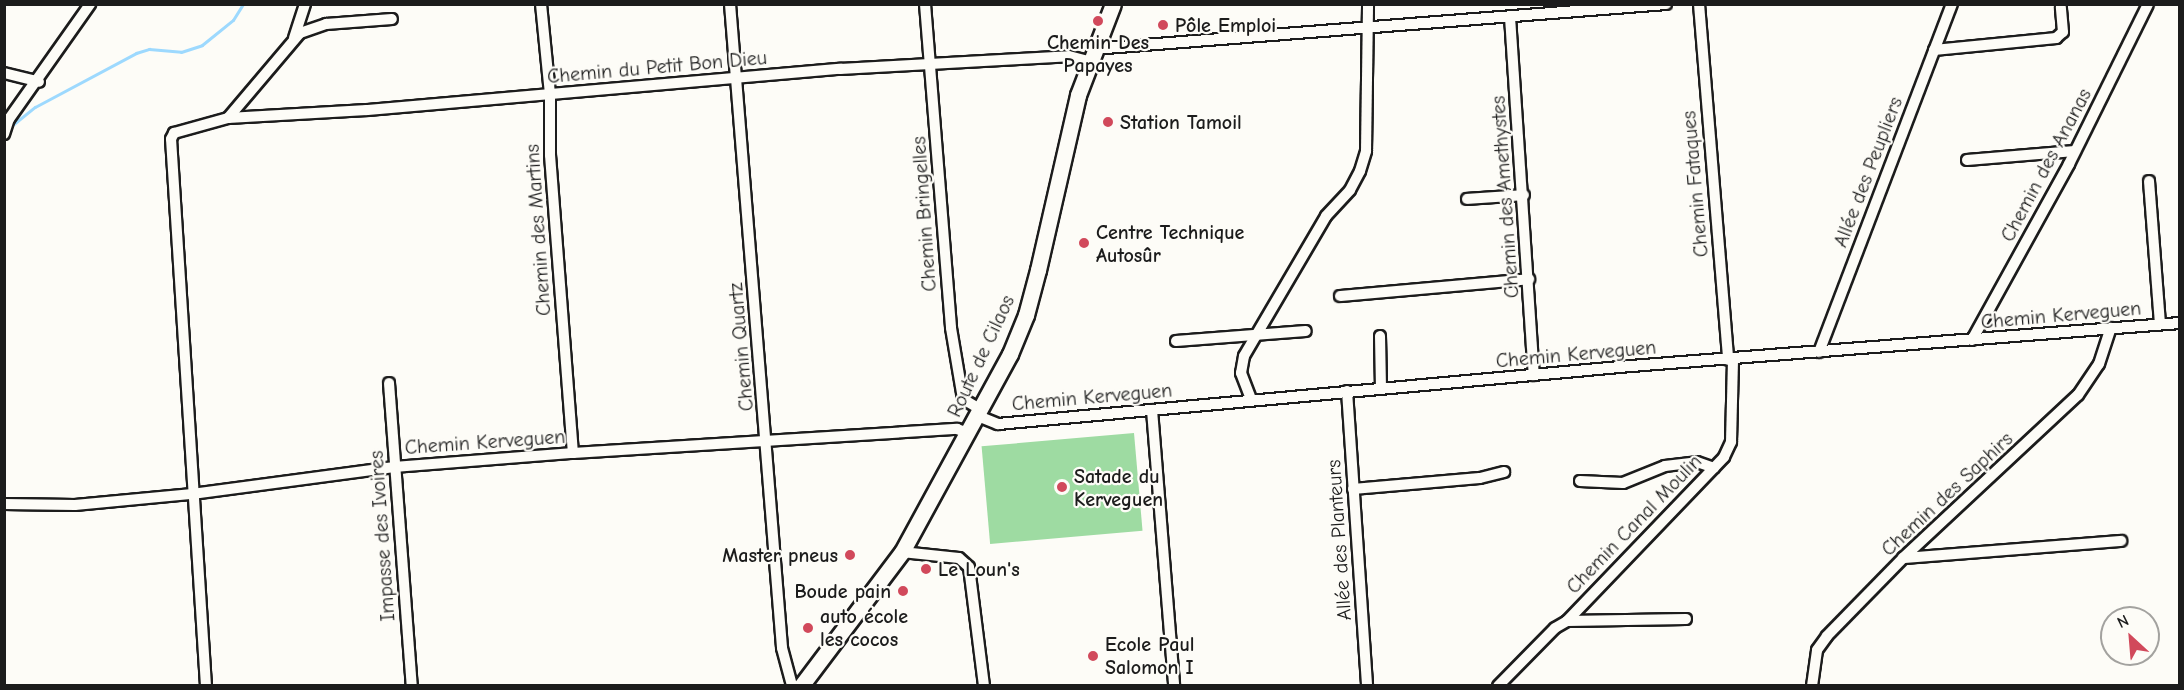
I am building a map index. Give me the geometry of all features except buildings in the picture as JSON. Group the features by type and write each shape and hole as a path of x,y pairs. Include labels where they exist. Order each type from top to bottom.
{"main road":[{"name":"Route de Cilaos","path":"801,686 902,552 979,413 1026,315 1090,55 1113,4"}],"street":[{"path":"4,134 9,119 39,82 90,4"},
{"path":"294,38 305,4"},
{"name":"Chemin des Martins","path":"541,4 550,94 550,155 573,453"},
{"name":"Chemin Quartz","path":"730,4 782,648 792,686"},
{"name":"Chemin Bringelles","path":"925,4 951,328 963,399 979,413"},
{"path":"1251,399 1240,368 1326,216 1350,190 1360,171 1366,151 1368,4"},
{"name":"Chemin du Petit Bon Dieu","path":"192,494 171,139 181,129 228,118 736,78 1090,55 1368,28 1666,4"},
{"name":"Chemin Fataques","path":"1698,4 1730,360"},
{"name":"Allée des Peupliers","path":"1819,352 1952,4"},
{"name":"Chemin des Ananas","path":"1972,340 2075,151 2148,4"},
{"path":"1934,50 2056,38 2063,32 2061,7"},
{"name":"Chemin des Amethystes","path":"1510,17 1524,195 1534,375"},
{"path":"228,118 294,38 311,27 392,19"},
{"path":"4,73 39,82"},
{"path":"1967,160 2075,151"},
{"path":"2149,181 2160,324"},
{"path":"1467,199 1524,195"},
{"path":"1340,296 1528,279"},
{"name":"Chemin Kerveguen","path":"979,413 998,424 1251,399 2180,323"},
{"name":"Chemin des Saphirs","path":"1812,686 1817,651 1827,636 1903,558 2078,394 2099,364 2111,328"},
{"path":"1176,341 1306,331"},
{"path":"1380,336 1381,388"},
{"name":"Chemin Canal Moulin","path":"1498,686 1555,628 1567,621 1714,468 1731,442 1730,360"},
{"name":"Impasse des Ivoires","path":"389,383 412,686"},
{"name":"Allée des Planteurs","path":"1347,391 1367,686"},
{"path":"1152,410 1174,686"},
{"name":"Chemin Kerveguen","path":"4,504 75,505 192,494 394,467 573,453 957,429 968,434"},
{"path":"1580,481 1623,483 1665,466 1697,462 1714,468"},
{"path":"1353,489 1480,478 1503,472"},
{"path":"192,494 206,686"},
{"path":"1903,558 2121,541"},
{"path":"902,552 959,558 969,567 984,686"},
{"path":"1567,621 1686,619"}],"green space":[{"name":"Satade du Kerveguen","path":"1134,433 1143,531 990,544 982,446"}],"waterway":[{"path":"10,127 35,107 136,53 149,49 181,52 202,45 233,20 243,4"}],"place":[{"name":"Chemin Des Papayes","path":"1098,21"},
{"name":"Pôle Emploi","path":"1163,25"},
{"name":"Station Tamoil","path":"1108,122"},
{"name":"Centre Technique Autosûr","path":"1084,243"},
{"name":"Satade du Kerveguen","path":"1062,487"},
{"name":"Master pneus","path":"850,555"},
{"name":"Le Loun's","path":"926,569"},
{"name":"Boude pain","path":"903,591"},
{"name":"auto école les cocos","path":"808,628"},
{"name":"Ecole Paul Salomon I","path":"1093,656"}]}
